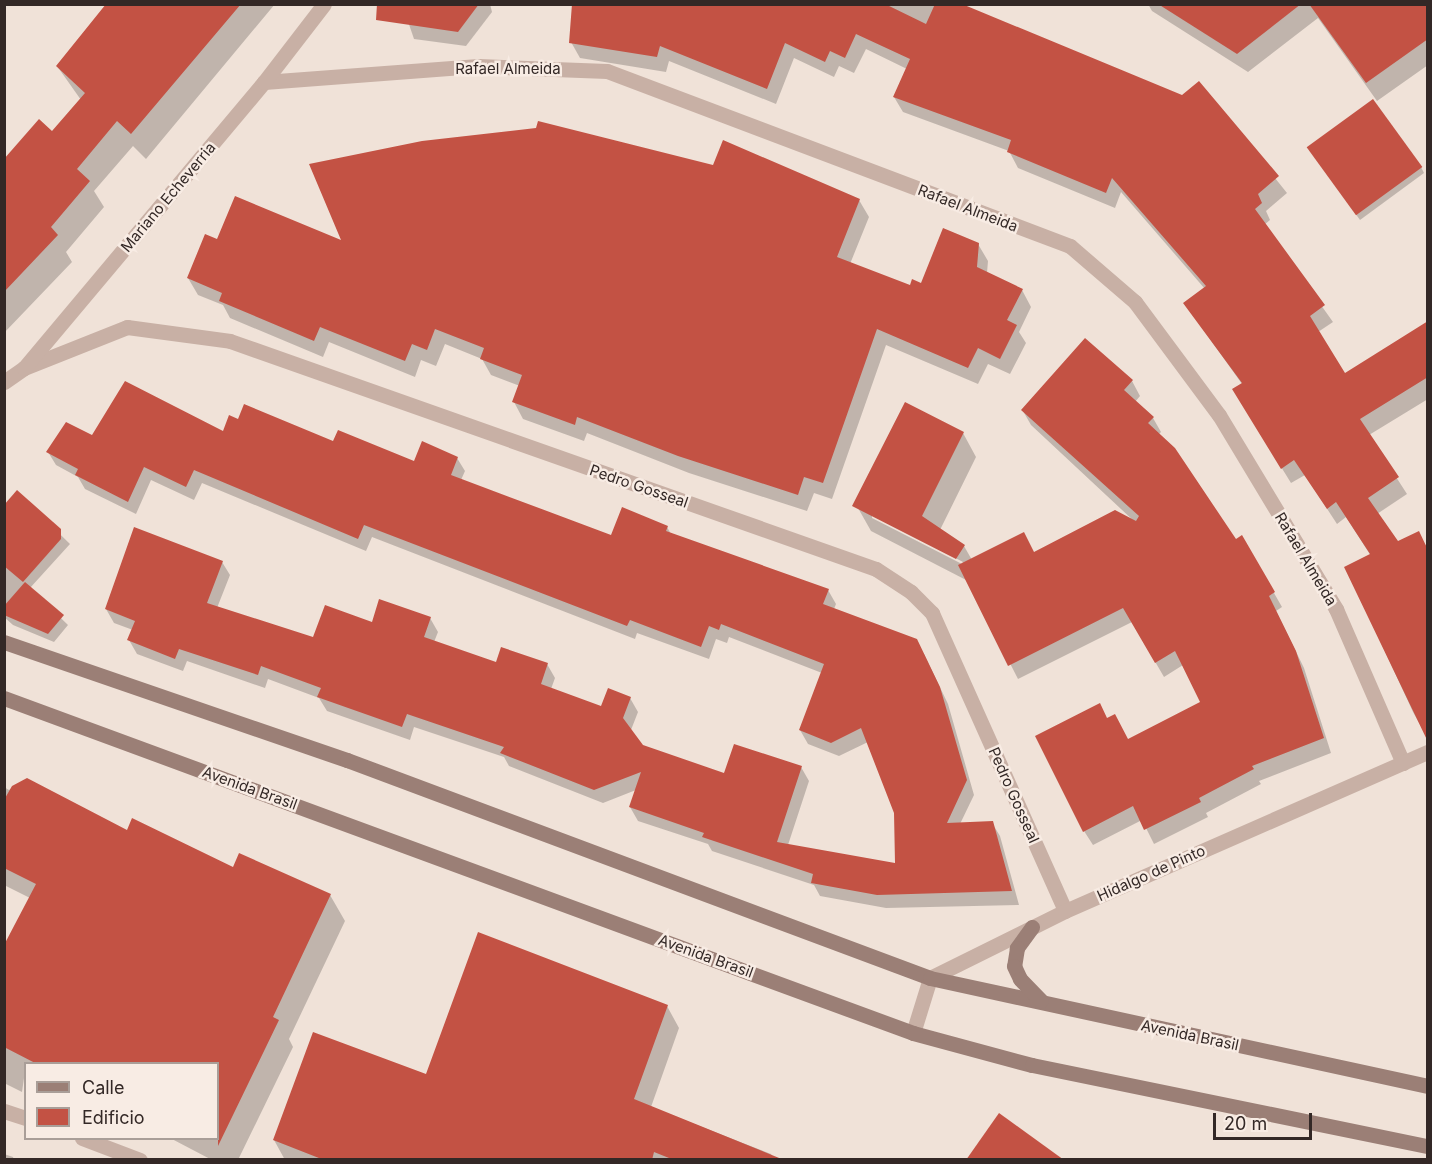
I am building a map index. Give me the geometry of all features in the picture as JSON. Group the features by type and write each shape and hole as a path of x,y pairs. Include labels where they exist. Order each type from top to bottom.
{"street":[{"name":"Mariano Echeverria","path":"4,382 24,368 264,82 324,4"},
{"name":"Rafael Almeida","path":"264,82 478,66 607,70 1070,246 1135,302 1219,415 1336,609 1403,763"},
{"name":"Pedro Gosseal","path":"24,368 127,327 230,341 876,569 911,592 932,613 1065,910"},
{"name":"Avenida Brasil","path":"4,642 347,760 930,978 1428,1086"},
{"name":"Avenida Brasil","path":"4,698 913,1033 1032,1065 1428,1146"},
{"name":"Hidalgo de Pinto","path":"930,978 1065,910 1428,752"},
{"path":"1032,927 1017,948 1014,966 1020,980 1043,1003"},
{"path":"913,1033 930,978"},
{"path":"4,1111 24,1117"},
{"path":"87,1140 140,1160"}],"building":[{"path":"106,4 241,4 131,134 117,121 77,169 90,181 51,227 58,235 4,292 4,159 39,119 52,131 85,93 56,66"},
{"path":"377,4 479,4 458,32 376,20"},
{"path":"572,4 885,4 926,24 935,4 962,4 1182,95 1199,81 1279,176 1258,194 1262,203 1255,209 1325,305 1310,316 1345,373 1428,321 1428,377 1360,419 1399,477 1368,498 1398,541 1419,531 1428,550 1428,742 1344,567 1370,554 1336,502 1327,509 1294,460 1281,469 1232,389 1242,383 1183,303 1206,286 1112,178 1106,193 1007,152 1011,140 893,97 910,59 856,34 845,58 830,51 825,62 785,43 767,89 660,46 657,57 569,43"},
{"path":"1158,4 1301,4 1237,54"},
{"path":"1309,4 1428,4 1428,39 1366,83"},
{"path":"1373,99 1422,167 1356,215 1307,147"},
{"path":"538,121 713,165 723,140 860,199 837,257 910,285 912,279 921,283 943,228 979,243 977,267 1023,289 1007,320 1017,325 1000,359 978,348 968,368 877,329 823,483 804,477 798,495 678,456 577,417 575,425 512,402 522,375 480,359 484,348 435,329 427,350 412,344 405,361 320,327 314,341 219,301 222,293 187,278 205,234 217,239 235,196 341,240 309,164 422,141 536,128"},
{"path":"1085,338 1133,380 1124,390 1154,417 1148,423 1175,448 1236,539 1242,535 1275,592 1269,596 1296,651 1324,738 1252,766 1254,769 1199,798 1201,802 1144,830 1133,806 1083,832 1035,736 1100,703 1107,718 1115,714 1128,739 1200,702 1175,651 1155,663 1123,608 1008,666 958,565 1024,532 1034,552 1115,510 1136,521 1139,516 1021,410"},
{"path":"125,381 223,431 229,415 238,419 244,404 333,441 338,430 414,461 422,441 458,457 451,475 611,535 622,507 668,526 666,531 829,589 823,604 917,639 940,687 967,780 947,823 993,821 1012,891 877,895 811,883 813,874 702,837 704,833 629,807 641,772 594,790 500,753 504,747 407,714 402,727 317,697 321,688 261,666 258,675 179,649 175,659 127,640 135,621 105,609 134,527 223,561 207,603 313,637 325,605 372,622 379,599 431,617 424,637 496,662 501,647 548,663 541,684 601,706 608,688 631,697 623,718 643,745 724,773 734,744 802,766 777,842 895,863 894,813 861,728 831,743 799,730 824,664 721,624 719,630 709,626 701,647 630,620 627,626 364,525 358,539 194,470 186,487 144,467 128,502 75,475 78,469 46,452 66,422 92,435"},
{"path":"905,402 964,432 922,516 965,545 956,559 852,506"},
{"path":"17,490 61,529 61,539 23,582 4,566 4,505"},
{"path":"25,582 64,615 48,634 4,615 4,606"},
{"path":"27,778 127,830 132,818 233,867 239,853 331,894 273,1017 279,1020 218,1146 219,1062 33,1062 4,1047 4,945 36,884 4,868 4,800 12,786"},
{"path":"478,932 668,1005 634,1099 784,1160 674,1160 654,1152 652,1160 324,1160 273,1140 313,1032 426,1074"},
{"path":"999,1113 1064,1160 966,1160"}]}
